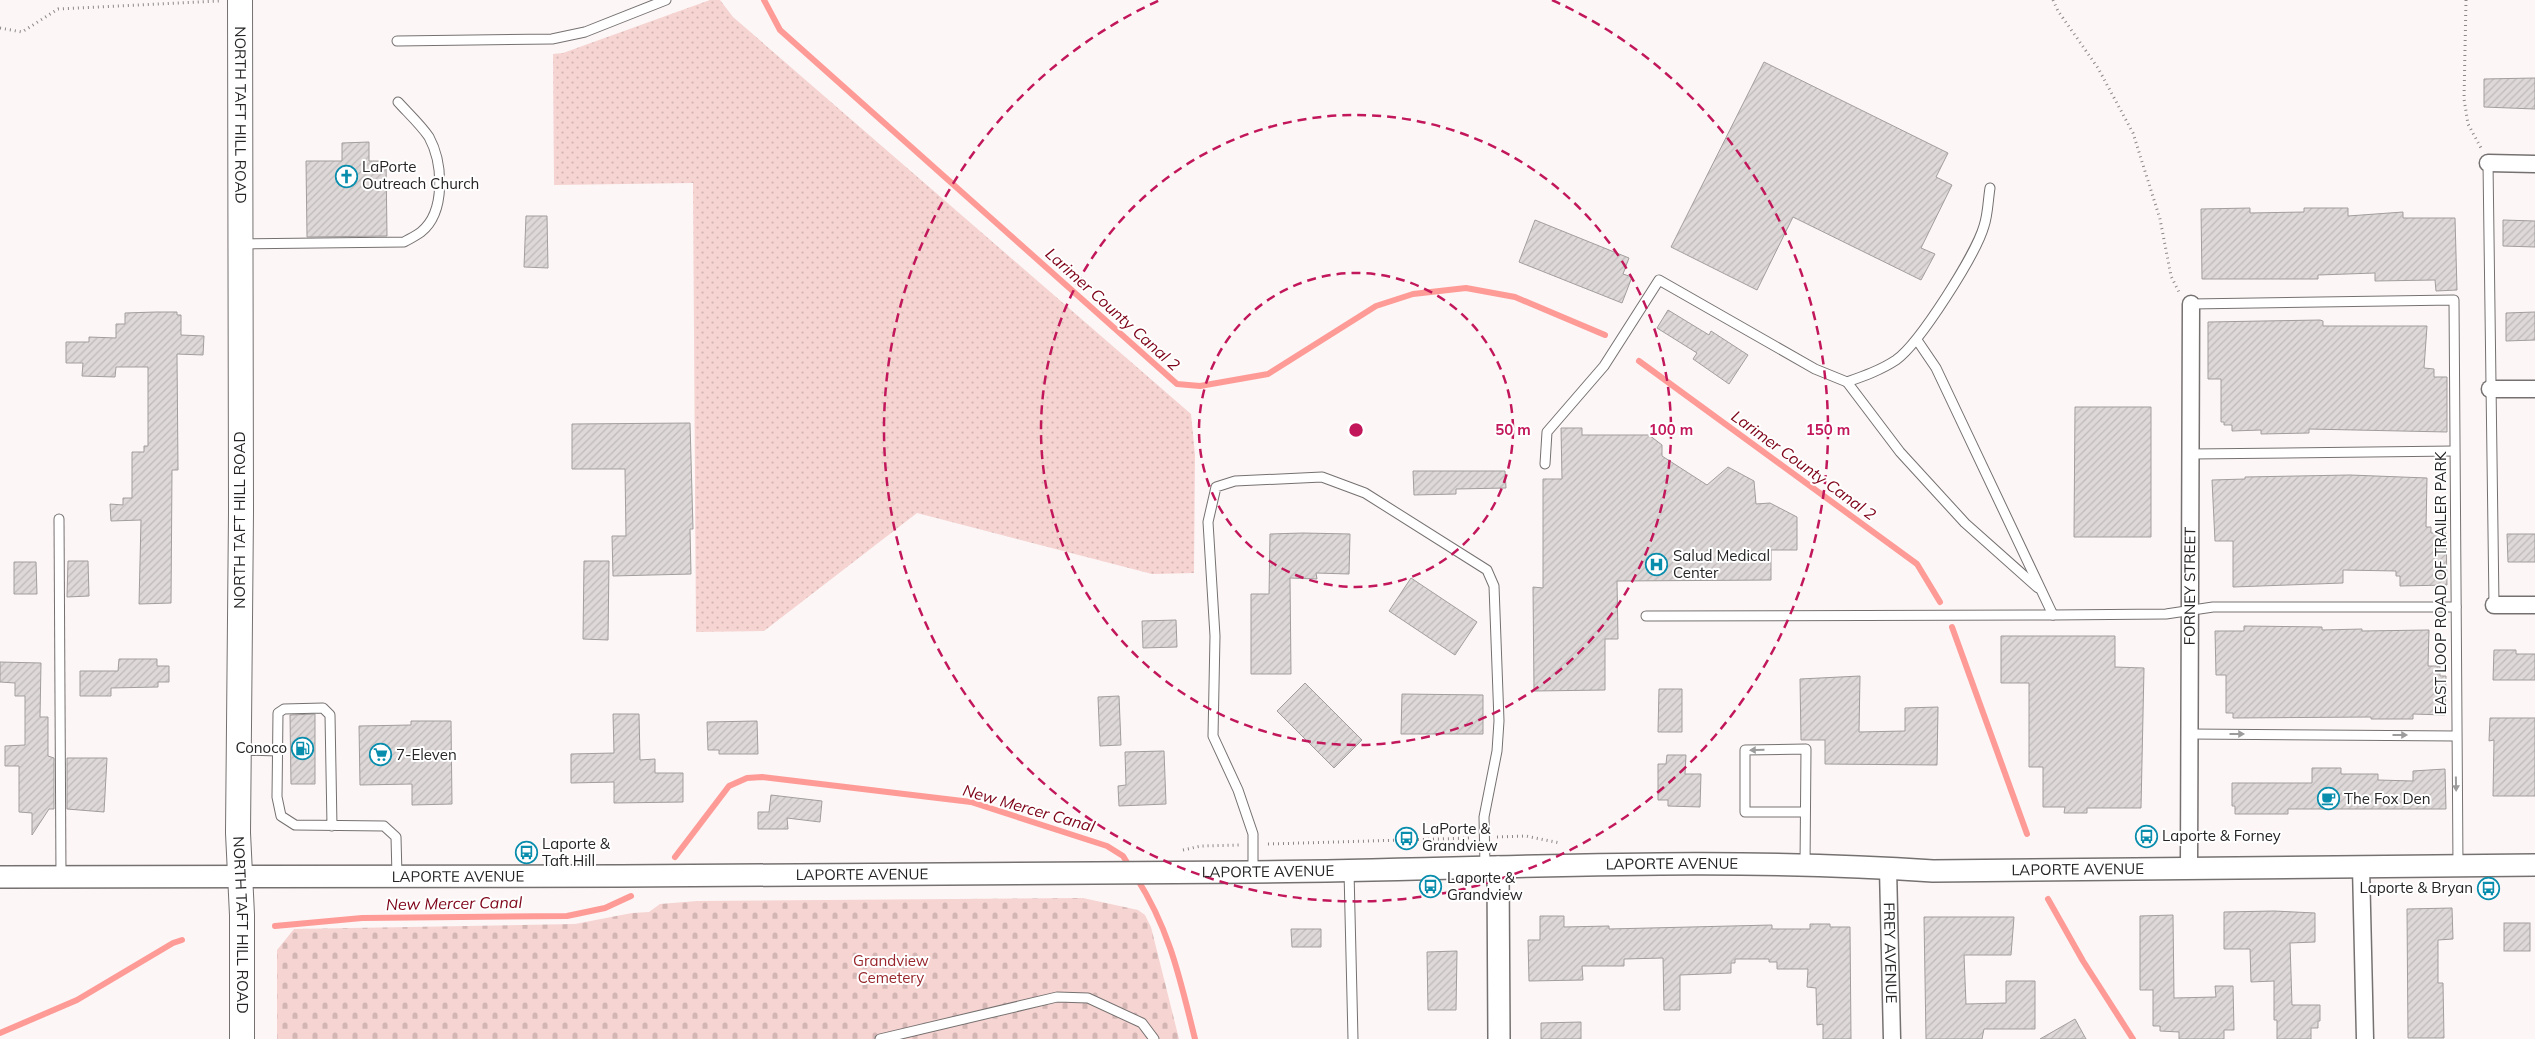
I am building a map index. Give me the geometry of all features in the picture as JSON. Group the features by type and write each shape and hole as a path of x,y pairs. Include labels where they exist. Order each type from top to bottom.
{"main road":[{"name":"NORTH TAFT HILL ROAD","path":"240,0 239,750 242,1039"}],"street":[{"path":"2488,163 2535,164"},
{"name":"FORNEY STREET","path":"2189,867 2192,304"},
{"path":"2490,390 2535,389"},
{"path":"2494,605 2535,605"},
{"name":"LAPORTE AVENUE","path":"0,877 1114,873 1349,871 1492,867 1805,866 1933,871 2535,865"},
{"path":"2361,866 2364,1039"},
{"path":"1492,867 1498,1039"},
{"name":"FREY AVENUE","path":"1888,868 1892,1039"}],"lane":[{"path":"397,40 552,39 585,32 666,0"},
{"path":"241,244 404,242 422,232 432,216 438,195 438,166 428,136 398,102"},
{"path":"2488,163 2494,605"},
{"path":"1847,382 1872,373 1896,360 1917,340 1960,273 1984,226 1990,188"},
{"path":"1545,464 1547,432 1604,366 1659,280 1815,369 1847,382 1900,452 1965,523 2042,592"},
{"name":"EAST LOOP ROAD OF TRAILER PARK","path":"2192,304 2454,300 2458,865"},
{"path":"1917,340 1936,368 2054,615"},
{"path":"2192,454 2454,451"},
{"path":"1253,872 1253,834 1238,790 1214,736 1215,636 1208,522 1210,504 1216,487 1235,481 1322,477 1365,493 1487,570 1491,575 1494,586 1499,720 1497,751 1484,817 1485,838 1492,867"},
{"path":"59,519 61,878"},
{"path":"1646,616 2166,614 2213,607 2456,607"},
{"path":"332,826 330,715 323,708 284,708 278,713 277,797 281,816 295,826 332,826 384,826 396,837 397,876"},
{"path":"2189,734 2456,736"},
{"path":"1805,812 1745,812 1745,750 1806,749 1805,866"},
{"path":"239,750 278,751"},
{"path":"1349,871 1353,1039"},
{"path":"880,1039 1057,997 1088,998 1142,1023 1154,1039"}],"path":[{"path":"0,28 22,32 58,9 228,0"},
{"path":"2053,0 2058,11 2098,68 2133,133 2160,219 2171,276 2177,290 2192,304"},
{"path":"2466,0 2464,99 2468,124 2488,163"},
{"path":"1180,851 1201,846 1526,836"}],"green space":[{"path":"710,0 720,0 733,17 1191,414 1195,455 1194,573 1152,574 917,513 764,631 696,632 693,183 554,185 553,54 563,53"},
{"name":"Grandview Cemetery","path":"1083,898 1138,910 1145,915 1151,927 1179,1039 277,1039 277,950 294,929 575,924 632,913 649,912 660,904 697,901"}],"building":[{"path":"1764,62 1948,153 1936,177 1952,185 1921,248 1935,254 1921,280 1793,217 1757,290 1671,247"},
{"path":"2535,78 2535,109 2484,107 2484,79"},
{"name":"LaPorte Outreach Church","path":"369,142 369,161 386,161 387,236 307,237 306,161 342,161 342,143"},
{"path":"2250,208 2250,213 2304,212 2304,208 2348,208 2348,216 2403,212 2403,218 2455,218 2457,290 2436,291 2435,280 2375,281 2375,273 2318,275 2318,279 2202,279 2201,209"},
{"path":"526,216 547,216 548,268 524,267"},
{"path":"1535,220 1629,258 1623,274 1632,277 1622,303 1519,262"},
{"path":"2503,220 2535,221 2535,247 2503,246"},
{"path":"1668,310 1709,335 1711,331 1748,355 1729,384 1693,359 1697,353 1657,328"},
{"path":"177,312 177,315 181,315 181,335 204,336 203,355 177,354 178,470 172,470 171,603 139,604 141,520 111,521 110,504 123,505 123,498 132,498 132,452 144,452 144,446 148,446 148,367 116,367 115,377 82,376 83,363 66,363 66,342 89,342 89,337 116,338 116,324 125,324 125,313"},
{"path":"2535,312 2535,340 2506,341 2506,313"},
{"path":"2323,321 2323,326 2427,326 2424,368 2434,369 2434,377 2447,377 2447,432 2309,429 2309,433 2261,434 2261,430 2232,431 2232,425 2224,425 2224,422 2221,422 2221,379 2208,379 2208,322"},
{"path":"2075,407 2151,407 2151,537 2074,537"},
{"path":"690,423 693,529 690,529 691,574 613,576 612,536 626,536 625,469 572,469 572,424"},
{"name":"Salud Medical Center","path":"1561,428 1582,428 1582,435 1649,435 1662,445 1662,456 1707,485 1728,467 1754,481 1756,504 1770,503 1797,517 1797,550 1771,550 1771,580 1617,581 1618,639 1605,639 1605,690 1534,691 1533,587 1543,588 1543,479 1562,479"},
{"path":"1413,471 1505,471 1506,488 1456,489 1456,494 1414,495"},
{"path":"2350,475 2427,478 2426,527 2431,527 2431,533 2446,533 2447,585 2400,586 2400,576 2396,576 2396,571 2343,570 2343,583 2233,587 2233,541 2215,541 2212,480 2245,479 2245,477"},
{"path":"1270,534 1350,534 1349,574 1316,573 1317,579 1290,578 1291,674 1251,674 1251,594 1269,594"},
{"path":"2507,534 2535,534 2535,562 2508,562"},
{"path":"68,561 88,561 89,596 67,597"},
{"path":"584,561 609,561 608,640 583,639"},
{"path":"14,562 36,562 37,594 14,594"},
{"path":"1411,578 1477,622 1455,655 1389,611"},
{"path":"1176,620 1177,647 1143,648 1142,621"},
{"path":"2244,626 2322,627 2322,630 2362,629 2362,631 2429,630 2428,666 2440,666 2440,676 2446,676 2445,715 2413,714 2413,719 2371,719 2371,717 2233,718 2233,713 2226,713 2226,675 2216,675 2215,631 2244,631"},
{"path":"2001,636 2115,636 2115,667 2144,668 2141,808 2087,808 2087,813 2064,813 2065,807 2043,807 2043,767 2029,767 2029,683 2001,683"},
{"path":"2494,650 2516,650 2516,654 2535,654 2535,680 2493,680"},
{"path":"119,659 157,659 157,666 169,666 169,682 158,682 158,687 111,688 111,696 80,696 80,671 118,671"},
{"path":"0,662 41,663 40,717 48,717 48,756 54,758 54,809 49,809 32,835 32,813 19,812 19,766 5,766 5,746 25,745 25,696 15,696 15,683 0,682"},
{"path":"1860,676 1859,732 1905,731 1905,708 1938,707 1937,765 1825,764 1825,740 1801,740 1800,679"},
{"path":"1305,683 1362,740 1334,768 1277,711"},
{"path":"1659,689 1682,689 1682,732 1658,732"},
{"path":"1402,694 1483,695 1483,734 1401,734"},
{"path":"1119,696 1121,745 1100,746 1098,697"},
{"name":"Conoco","path":"315,714 315,784 291,784 290,715"},
{"path":"613,714 639,714 640,760 655,759 655,773 683,773 683,802 614,803 614,782 571,783 571,754 614,753"},
{"path":"2490,718 2535,718 2535,796 2493,796 2494,740 2489,741"},
{"path":"411,721 451,721 452,804 412,805 412,784 360,785 359,726 411,725"},
{"path":"757,721 758,754 719,754 719,750 708,750 707,722"},
{"path":"1164,751 1166,804 1119,806 1118,786 1126,785 1125,752"},
{"path":"1667,755 1686,755 1685,774 1701,774 1700,807 1668,806 1668,800 1658,800 1658,764 1666,764"},
{"path":"67,758 107,758 104,812 67,809"},
{"path":"2312,768 2341,768 2341,774 2378,774 2378,780 2413,781 2413,771 2445,769 2446,809 2288,809 2288,814 2235,814 2235,806 2232,806 2232,783 2312,783"},
{"path":"771,795 822,801 820,822 787,818 788,829 758,829 758,812 769,812"},
{"path":"2452,908 2453,939 2438,940 2438,983 2443,983 2444,1038 2408,1038 2407,909"},
{"path":"2274,911 2315,913 2315,942 2290,943 2292,1005 2320,1005 2320,1021 2318,1021 2318,1028 2311,1028 2311,1039 2277,1039 2277,1020 2274,1020 2274,981 2251,982 2250,949 2224,949 2224,912"},
{"path":"2173,915 2174,998 2216,997 2215,986 2233,986 2234,1030 2224,1030 2224,1039 2179,1039 2179,1032 2160,1031 2160,1026 2153,1026 2153,990 2140,990 2140,916"},
{"path":"1540,916 1564,916 1564,927 1609,926 1609,929 1772,925 1772,929 1810,929 1810,924 1850,927 1851,1039 1823,1039 1823,1024 1817,1025 1816,988 1807,987 1808,969 1777,969 1777,962 1769,962 1769,959 1735,959 1735,963 1731,963 1731,973 1680,975 1680,1010 1664,1010 1663,958 1624,959 1624,966 1582,966 1583,980 1529,981 1528,940 1540,940"},
{"path":"1924,917 2014,917 2011,955 1964,955 1966,1004 2006,1003 2006,981 2035,981 2035,1029 1984,1029 1982,1039 1926,1039"},
{"path":"2504,923 2530,923 2530,951 2504,951"},
{"path":"1291,929 1321,929 1321,947 1292,947"},
{"path":"1457,951 1456,1010 1428,1010 1427,952"},
{"path":"2075,1019 2086,1039 2040,1039"},
{"path":"1581,1022 1581,1039 1541,1039 1541,1023"}],"waterway":[{"name":"Larimer County Canal 2","path":"764,0 780,30 1177,384 1200,386 1268,374 1376,306 1413,294 1466,288 1515,297 1605,335"},
{"name":"Larimer County Canal 2","path":"1639,361 1917,564 1940,602"},
{"name":"Larimer County Canal 2","path":"1952,627 2027,834"},
{"name":"New Mercer Canal","path":"675,857 729,786 747,778 762,777 971,802 1107,846 1123,856 1131,869"},
{"name":"New Mercer Canal","path":"1136,877 1148,897 1173,955 1195,1039"},
{"name":"New Mercer Canal","path":"275,926 362,918 567,916 605,908 631,896"},
{"name":"Larimer County Canal 2","path":"2048,899 2083,961 2133,1039"},
{"name":"New Mercer Canal","path":"0,1033 77,1000 173,943 182,940"}],"place":[{"name":"LaPorte Outreach Church","path":"346,176"},
{"name":"Salud Medical Center","path":"1657,565"},
{"name":"Conoco","path":"303,748"},
{"name":"7-Eleven","path":"380,755"},
{"name":"The Fox Den","path":"2328,799"},
{"name":"Laporte & Forney","path":"2146,836"},
{"name":"LaPorte & Grandview","path":"1406,838"},
{"name":"Laporte & Taft Hill","path":"526,853"},
{"name":"Laporte & Grandview","path":"1431,887"},
{"name":"Laporte & Bryan","path":"2489,888"}]}
